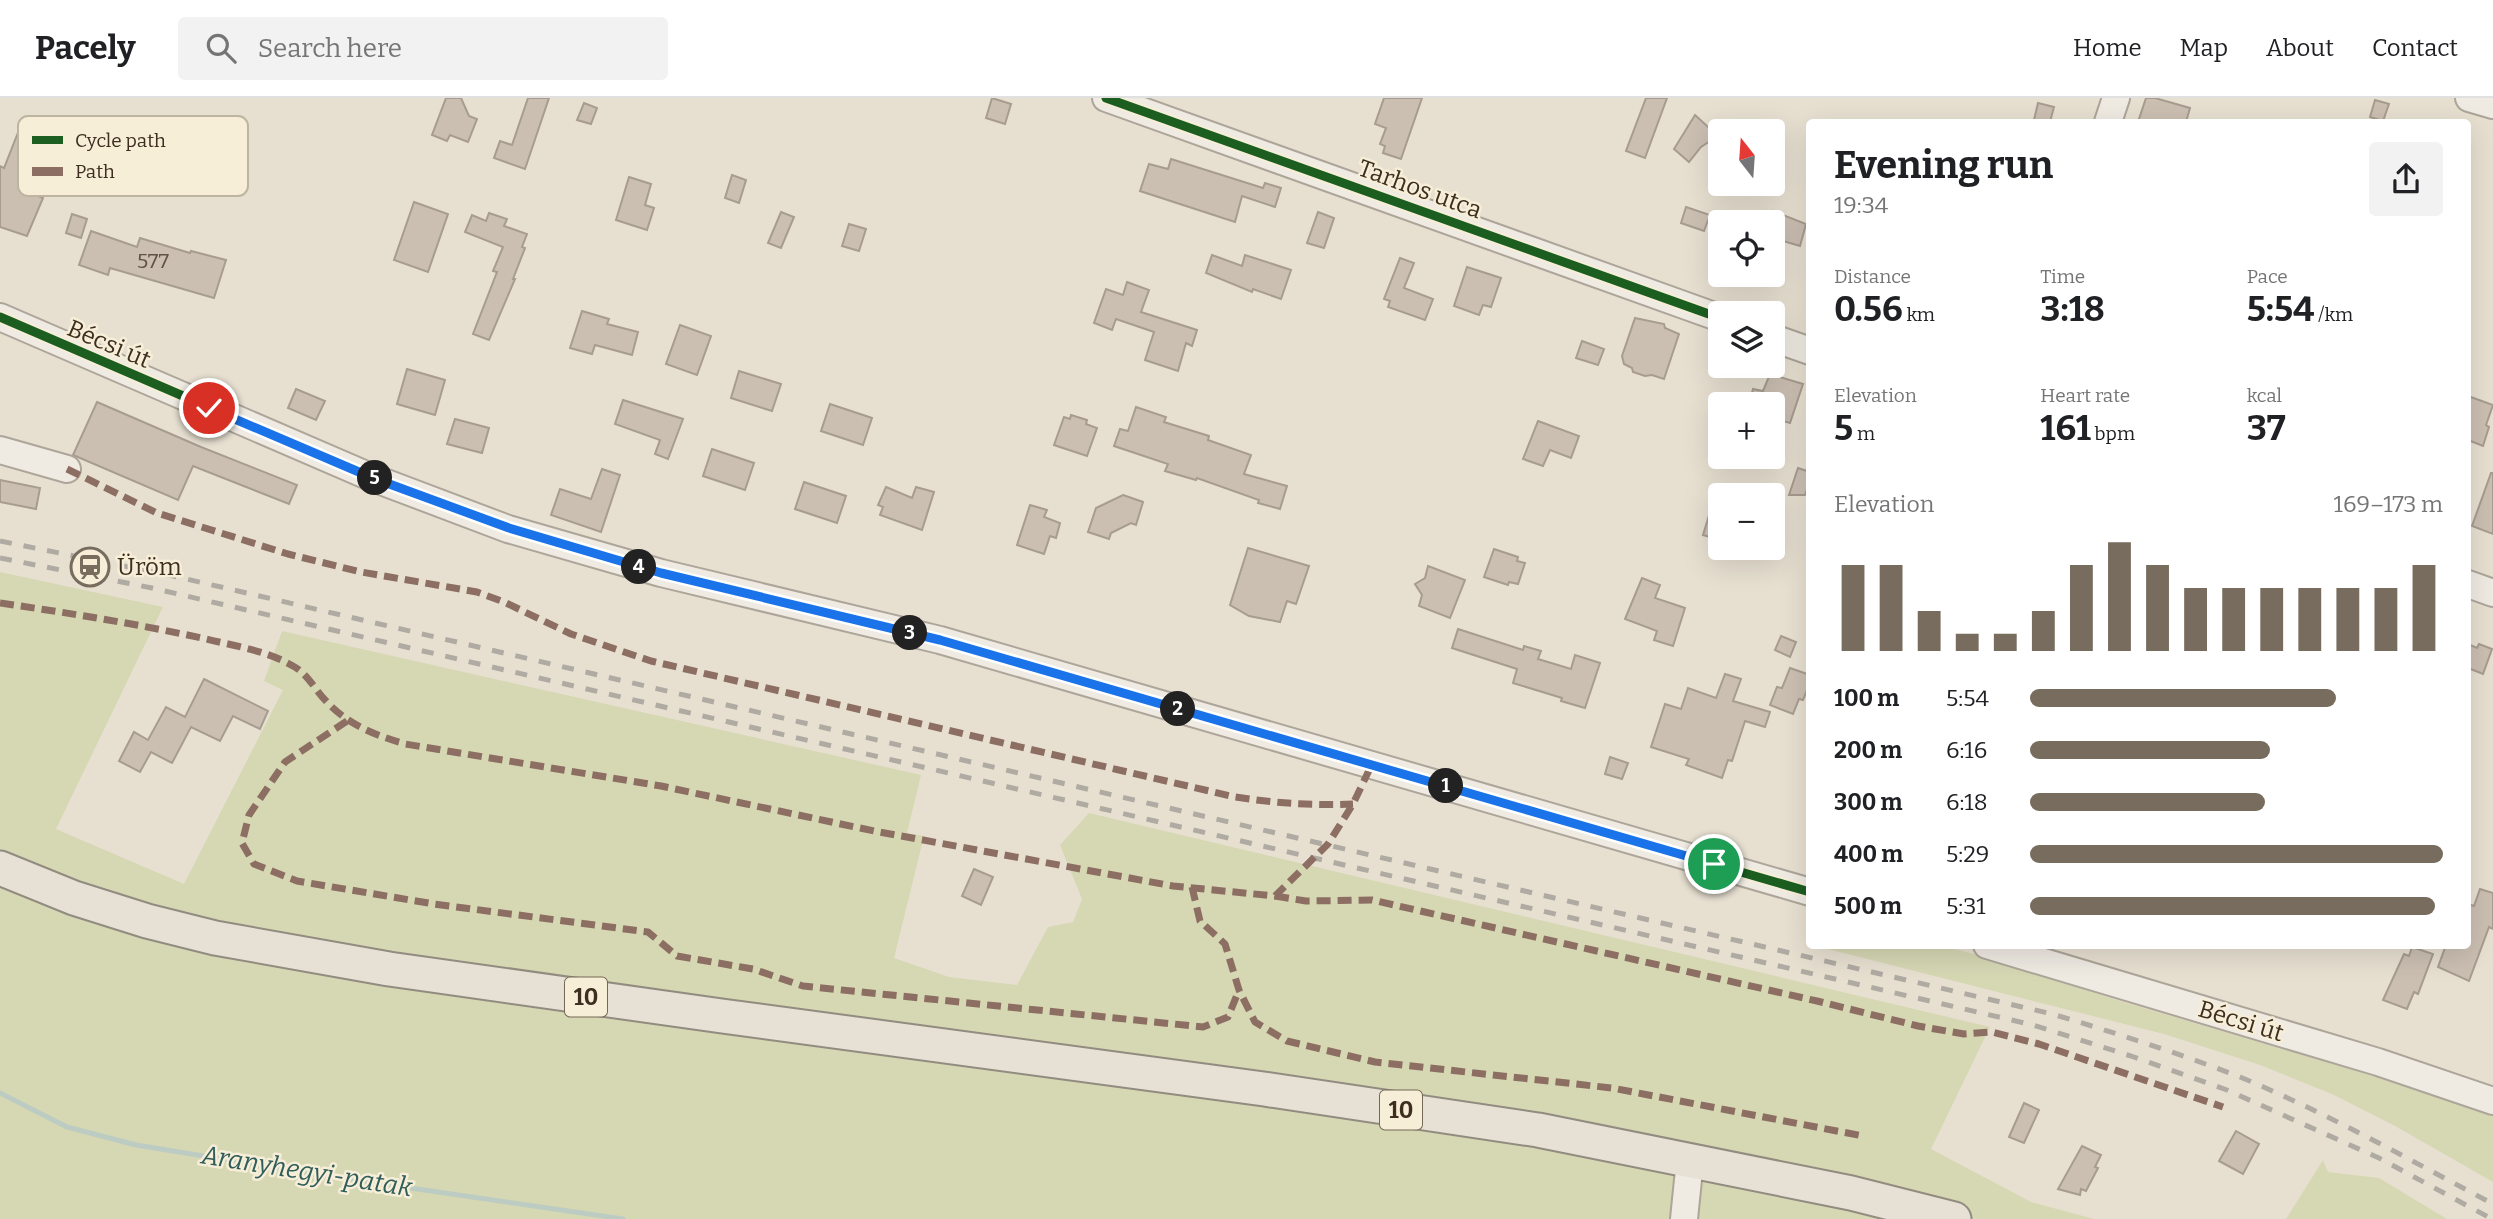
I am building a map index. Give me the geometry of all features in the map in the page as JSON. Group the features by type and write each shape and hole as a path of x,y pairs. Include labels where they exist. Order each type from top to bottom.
{"main road":[{"name":"10","path":"0,868 74,898 147,921 215,938 429,974 1265,1089 1538,1130 1850,1193 1954,1219"}],"street":[{"name":"Tarhos utca","path":"1106,98 1708,314"},
{"path":"2109,119 2116,98"},
{"path":"2469,98 2493,105"},
{"name":"Bécsi út","path":"0,317 373,478 509,528 661,573 940,640 1806,891"},
{"path":"1785,342 1806,350"},
{"path":"0,450 67,469"},
{"path":"2471,585 2493,593"},
{"name":"Bécsi út","path":"2000,949 2378,1062 2493,1101"},
{"path":"1684,1219 1690,1160"}],"green space":[{"path":"0,572 163,607 56,829 184,884 283,690 264,681 282,631 921,775 907,833 924,836 894,958 949,977 1017,985 1048,927 1073,922 1082,899 1060,845 1089,813 1990,1027 1931,1149 2031,1202 2094,1219 0,1219"},
{"path":"1828,949 1954,949 2357,1071 2493,1116 2493,1182 2334,1095 2260,1065 2164,1034"},
{"path":"2323,1160 2328,1172 2379,1178 2447,1219 2286,1219"}],"building":[{"path":"446,98 461,98 469,116 477,119 468,142 450,135 447,141 432,135"},
{"path":"528,98 549,98 525,169 494,158 500,141 512,145"},
{"path":"992,98 1011,104 1005,124 986,118"},
{"path":"1384,98 1422,98 1401,159 1383,153 1385,146 1380,144 1386,128 1375,124"},
{"path":"1646,98 1667,98 1645,158 1626,151"},
{"path":"2146,98 2190,108 2187,119 2139,119"},
{"path":"2375,100 2389,104 2384,119 2370,117"},
{"path":"584,103 597,108 591,124 577,120"},
{"path":"2038,103 2054,107 2051,119 2034,119"},
{"path":"1695,115 1708,127 1708,142 1689,162 1674,149"},
{"path":"18,133 18,196 43,198 27,236 0,227 0,166 4,168"},
{"path":"1171,159 1263,188 1265,183 1281,188 1275,207 1242,196 1235,222 1140,191 1149,164 1168,169"},
{"path":"732,175 746,180 739,203 725,198"},
{"path":"629,177 651,184 645,205 654,208 647,230 616,220"},
{"path":"414,202 448,214 428,272 394,260"},
{"path":"1686,207 1708,214 1704,231 1681,223"},
{"path":"781,212 794,217 781,248 768,243"},
{"path":"1318,212 1334,218 1324,248 1307,243"},
{"path":"489,213 507,219 504,226 527,234 515,279 489,340 473,334 497,272 493,271 503,247 465,232 472,215 486,221"},
{"path":"72,214 87,219 81,238 66,233"},
{"path":"1785,216 1806,224 1800,246 1785,242"},
{"path":"849,224 866,229 859,251 842,246"},
{"path":"91,231 137,247 140,238 190,253 191,251 226,260 214,298 110,268 108,275 79,265"},
{"path":"1212,255 1242,266 1245,255 1291,270 1281,299 1253,289 1252,292 1206,273"},
{"path":"1400,258 1414,263 1404,288 1433,299 1425,320 1388,307 1390,301 1384,299"},
{"path":"1467,267 1501,278 1491,307 1483,305 1479,315 1454,306"},
{"path":"1127,282 1149,290 1141,312 1197,330 1192,346 1186,343 1178,371 1145,360 1154,332 1116,319 1112,330 1094,323 1106,289 1123,295"},
{"path":"582,311 609,319 607,324 638,332 632,355 595,345 592,354 570,348"},
{"path":"1635,318 1664,324 1665,328 1679,334 1664,379 1633,372 1632,368 1624,364 1622,356"},
{"path":"680,325 711,336 697,375 666,364"},
{"path":"1582,341 1604,349 1598,365 1576,358"},
{"path":"407,369 445,380 435,415 397,404"},
{"path":"739,371 781,384 772,411 731,398"},
{"path":"1768,378 1783,378 1803,384 1790,423 1785,422 1785,392 1752,392 1753,389 1763,391"},
{"path":"296,389 325,401 316,420 288,408"},
{"path":"2471,397 2493,405 2483,446 2471,441"},
{"path":"623,400 683,419 668,459 655,454 660,440 615,424"},
{"path":"97,402 297,485 289,504 193,466 178,500 73,455"},
{"path":"830,404 872,418 863,445 821,431"},
{"path":"1136,407 1166,417 1164,422 1209,436 1208,440 1251,455 1244,474 1287,486 1280,509 1197,478 1196,480 1165,471 1168,464 1114,446 1120,429 1128,431"},
{"path":"1071,415 1087,420 1086,424 1097,428 1087,456 1054,445 1064,417 1070,419"},
{"path":"455,419 489,428 482,453 447,444"},
{"path":"1538,421 1579,436 1571,458 1550,450 1543,466 1523,459"},
{"path":"712,449 754,463 745,490 703,476"},
{"path":"1798,468 1806,471 1805,495 1789,495"},
{"path":"602,469 620,475 601,532 551,515 560,489 591,499"},
{"path":"2493,473 2493,534 2472,526"},
{"path":"0,480 40,488 36,509 0,502"},
{"path":"804,482 846,496 837,523 795,509"},
{"path":"886,487 912,498 916,487 934,492 922,530 880,515 883,507 878,505"},
{"path":"1123,495 1143,502 1136,525 1131,523 1111,533 1109,539 1088,532 1096,508"},
{"path":"1030,505 1047,510 1044,517 1060,523 1056,538 1050,536 1044,554 1017,545"},
{"path":"1708,519 1708,536 1703,535"},
{"path":"1248,548 1309,566 1296,604 1287,601 1280,622 1249,616 1230,605"},
{"path":"1494,549 1518,557 1517,561 1525,563 1518,584 1509,582 1508,585 1484,577"},
{"path":"1428,566 1465,580 1450,618 1419,606 1422,595 1415,584 1425,578"},
{"path":"1642,578 1660,585 1655,598 1685,608 1673,646 1654,640 1657,631 1625,619"},
{"path":"1458,629 1523,650 1524,646 1541,651 1538,659 1571,669 1575,655 1600,663 1585,708 1513,683 1517,669 1452,648"},
{"path":"1781,636 1796,642 1790,657 1775,650"},
{"path":"2479,644 2492,649 2483,674 2471,669 2471,645 2477,648"},
{"path":"1790,668 1806,674 1806,693 1803,700 1799,699 1793,714 1770,705 1777,687 1782,688"},
{"path":"1725,674 1741,679 1733,701 1770,712 1765,727 1745,721 1732,761 1728,760 1722,778 1686,765 1689,759 1651,747 1665,704 1681,709 1688,688 1716,698"},
{"path":"204,679 268,711 260,729 233,716 220,741 191,727 172,763 151,752 140,772 119,761 134,732 148,740 166,707 185,717"},
{"path":"1610,757 1628,763 1622,779 1605,774"},
{"path":"974,869 993,877 981,905 962,896"},
{"path":"2480,889 2493,893 2493,929 2489,927 2469,981 2438,967 2445,949 2471,949 2471,905 2474,906"},
{"path":"2411,949 2433,954 2418,994 2414,992 2407,1009 2383,1000 2404,954 2409,956"},
{"path":"2024,1103 2039,1110 2024,1143 2009,1137"},
{"path":"2236,1131 2259,1144 2243,1174 2219,1161"},
{"path":"2082,1146 2101,1155 2095,1167 2098,1168 2086,1191 2081,1189 2080,1195 2058,1189"}],"waterway":[{"name":"Aranyhegyi-patak","path":"0,1093 67,1127 136,1145 623,1219"}],"railway":[{"path":"0,541 178,577 2052,1014 2240,1077 2336,1121 2493,1204"},
{"path":"0,558 152,588 2033,1025 2227,1090 2379,1158 2492,1219"}],"marked path":[{"path":"67,469 157,513 288,554 361,572 477,592 571,634 651,661 1235,797 1294,804 1353,804"},
{"path":"0,603 155,628 273,656 298,669 343,717 373,733 405,744 661,786 874,831 1173,886 1275,896 1328,844 1353,804 1372,764"},
{"path":"347,721 285,762 249,815 242,843 254,864 297,881 434,904 648,932 677,956 753,969 803,986 1203,1027 1228,1017 1239,990"},
{"path":"1192,887 1200,921 1225,944 1239,990 1255,1022 1287,1041 1375,1062 1612,1088 1863,1136"},
{"path":"1275,896 1306,901 1372,900 1918,1026 1964,1034 1992,1032 2039,1044 2223,1107"}],"cycle path":[{"path":"1106,98 1708,314"},
{"path":"0,317 373,478 508,529 661,573 940,640 1806,891"}],"place":[{"name":"Üröm","path":"90,567"}],"route":[{"path":"209,408 373,478 509,528 661,573 940,640 1714,864"}]}
